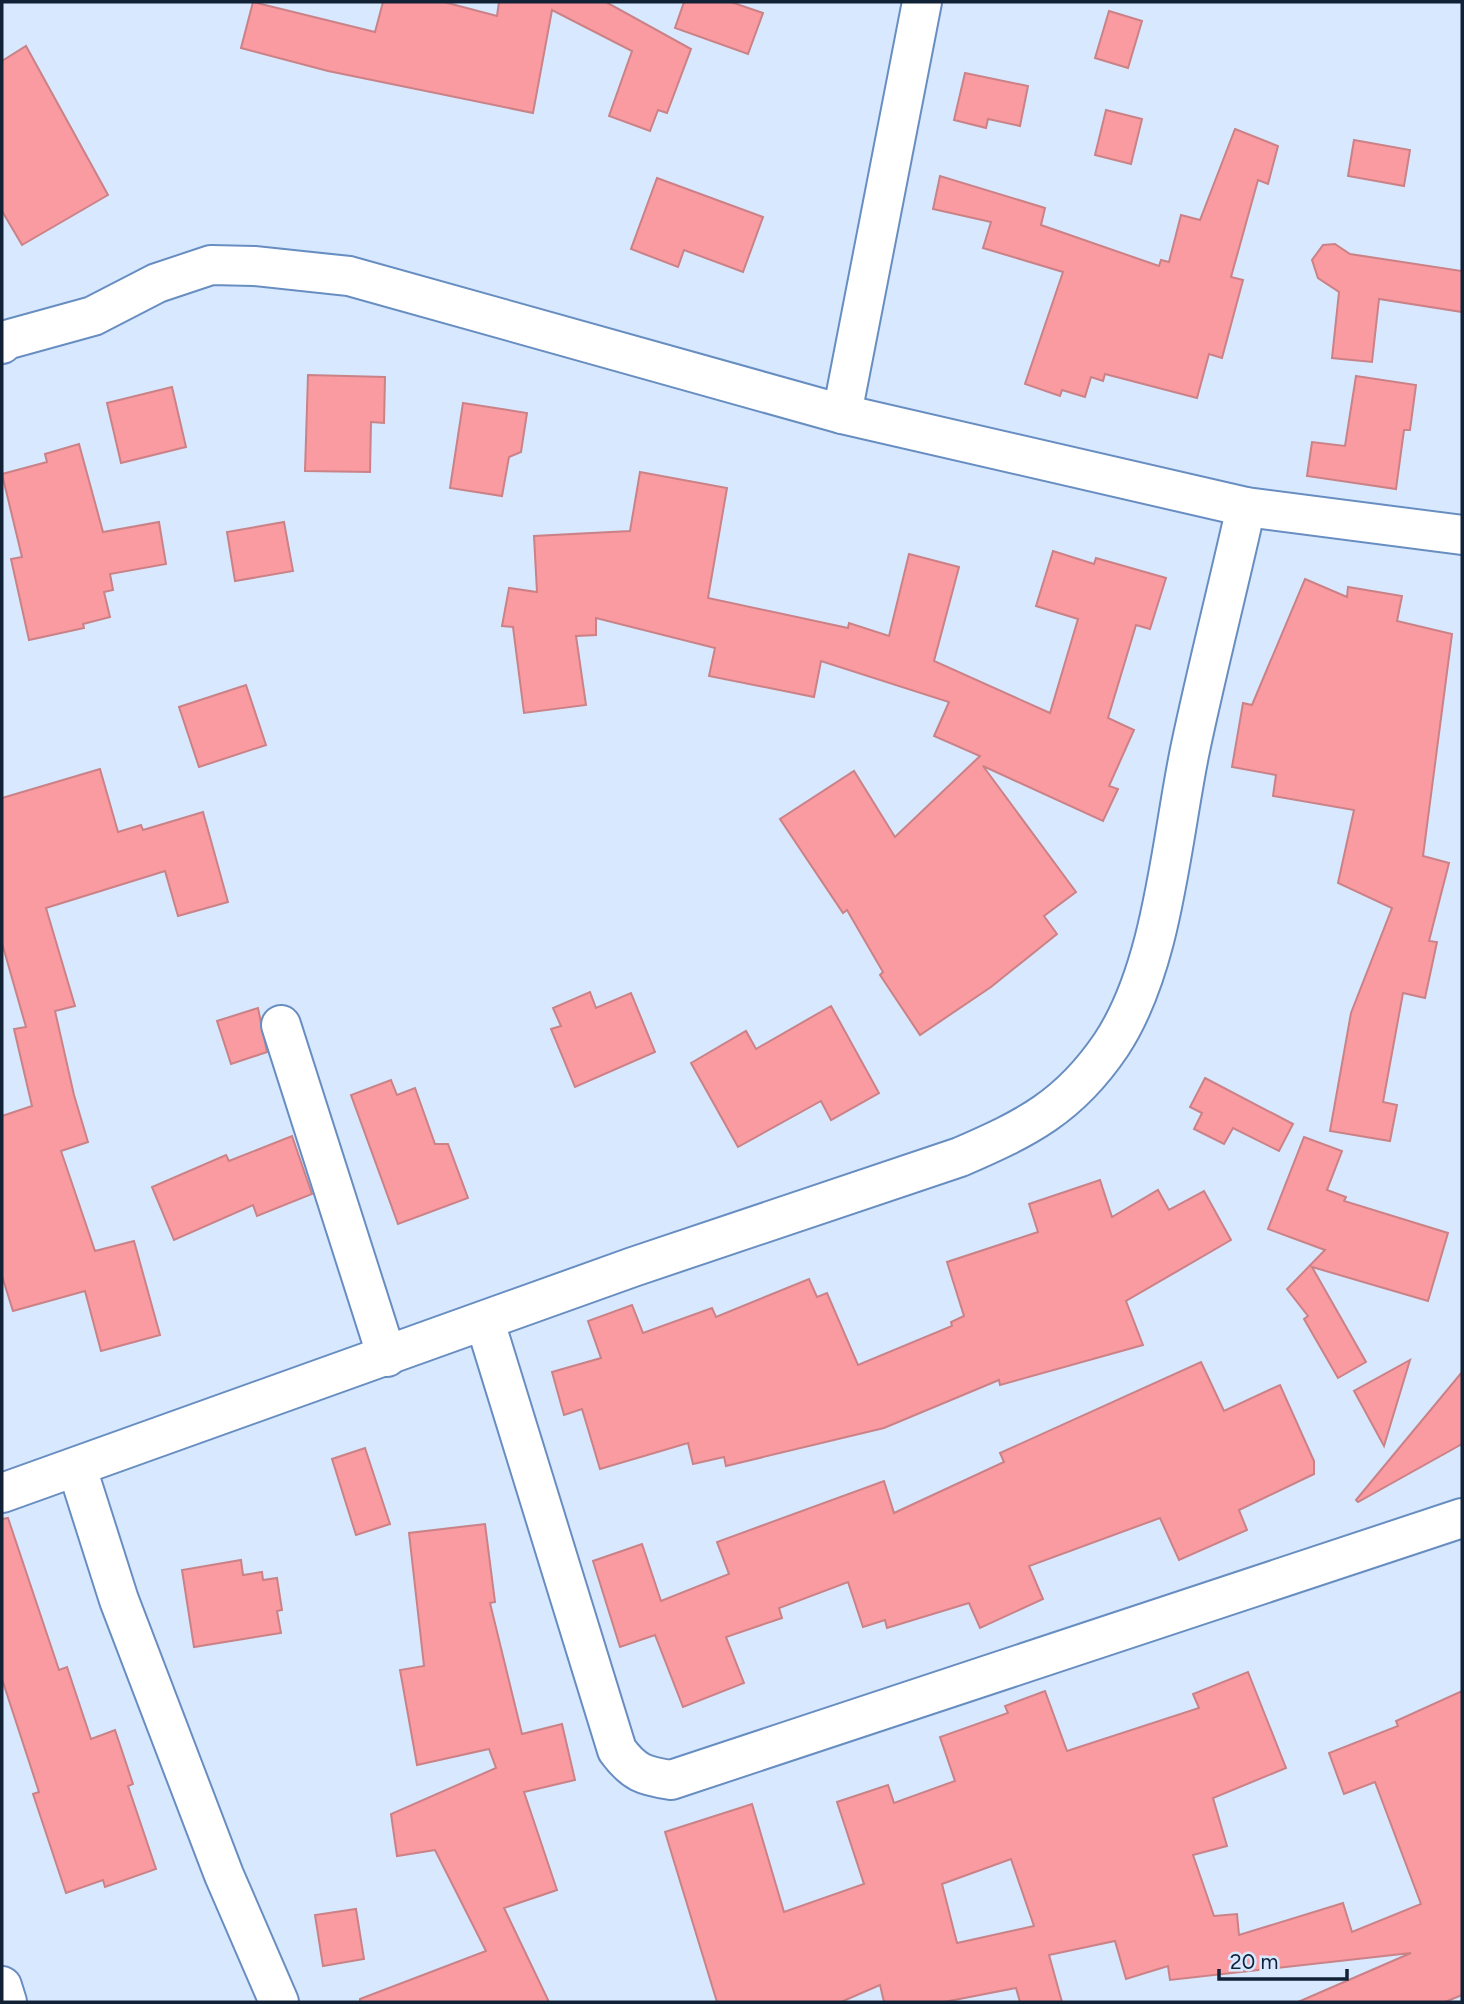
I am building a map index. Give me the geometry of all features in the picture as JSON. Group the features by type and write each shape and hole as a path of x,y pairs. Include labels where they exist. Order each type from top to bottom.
{"street":[{"path":"842,414 922,2"},
{"path":"2,344 6,340 93,316 157,283 211,265 254,266 349,276 842,414 1246,507 1462,535"},
{"path":"2,1493 633,1267 960,1157 1009,1136 1053,1111 1078,1086 1111,1045 1134,1000 1152,948 1190,750 1246,507"},
{"path":"281,1025 387,1357"},
{"path":"485,1322 617,1750 630,1768 649,1777 671,1780 1462,1518"},
{"path":"77,1468 119,1600 224,1875 279,2002"},
{"path":"2,1986 7,2002"}],"building":[{"path":"253,2 375,32 383,2 444,2 497,16 499,2 606,2 691,49 667,113 658,110 650,131 609,116 632,51 552,10 533,113 328,71 241,48"},
{"path":"684,2 731,2 763,13 748,54 675,28"},
{"path":"1109,11 1142,21 1128,68 1095,58"},
{"path":"26,46 108,195 22,245 2,211 2,61"},
{"path":"965,73 1028,86 1020,126 988,119 986,128 954,120"},
{"path":"1106,110 1142,119 1131,164 1095,155"},
{"path":"1235,129 1278,146 1268,184 1258,180 1231,277 1243,280 1222,358 1209,354 1197,398 1105,374 1103,381 1091,377 1085,397 1062,390 1060,396 1025,384 1063,272 983,248 991,222 933,209 940,176 1045,208 1041,225 1159,266 1161,260 1169,262 1181,215 1200,220"},
{"path":"1354,140 1410,150 1404,186 1348,176"},
{"path":"657,178 763,217 743,272 684,250 678,267 631,249"},
{"path":"1335,244 1350,254 1462,271 1462,312 1379,299 1372,362 1332,358 1339,292 1318,278 1312,260 1323,245"},
{"path":"308,375 385,377 384,423 371,422 370,472 305,471"},
{"path":"1356,376 1416,385 1410,430 1404,430 1396,489 1307,476 1312,442 1345,446"},
{"path":"172,387 186,447 121,463 107,403"},
{"path":"463,403 527,413 521,452 509,457 502,496 450,488"},
{"path":"79,444 103,532 159,522 166,564 110,574 113,590 104,592 110,617 83,624 84,628 29,640 11,559 22,557 2,474 47,462 45,454"},
{"path":"640,472 727,488 708,598 848,628 849,623 889,636 909,554 959,567 934,661 1050,713 1078,619 1036,606 1053,551 1094,564 1096,558 1166,578 1150,629 1136,625 1108,718 1134,730 1109,786 1118,789 1103,821 983,766 1076,892 1044,916 1057,934 991,987 920,1035 880,975 883,972 847,910 843,913 780,819 854,771 895,837 980,756 934,736 949,702 821,661 814,697 709,676 715,648 596,618 596,635 576,636 586,705 524,713 513,627 502,626 509,588 537,592 534,536 630,531"},
{"path":"284,522 293,571 235,581 227,532"},
{"path":"1305,579 1347,597 1348,587 1402,596 1397,621 1452,634 1423,856 1449,863 1429,941 1437,942 1425,998 1403,993 1383,1102 1397,1105 1390,1141 1330,1131 1351,1013 1392,908 1338,883 1354,810 1273,796 1276,775 1232,767 1243,703 1252,705"},
{"path":"246,685 266,745 199,767 179,707"},
{"path":"100,769 118,832 141,825 143,830 203,812 228,902 178,916 165,871 46,908 75,1006 55,1011 88,1142 61,1151 95,1251 134,1241 160,1335 101,1351 85,1291 13,1311 2,1276 2,1116 32,1106 14,1029 26,1027 2,943 2,798"},
{"path":"590,992 596,1008 631,993 655,1052 575,1087 551,1029 561,1026 553,1008"},
{"path":"831,1006 879,1093 831,1120 821,1101 738,1147 691,1063 746,1031 756,1049"},
{"path":"258,1008 267,1052 231,1064 217,1021"},
{"path":"1205,1078 1293,1124 1279,1151 1233,1128 1224,1144 1194,1129 1202,1113 1190,1107"},
{"path":"391,1080 397,1095 415,1088 435,1144 448,1144 468,1198 398,1224 351,1095"},
{"path":"292,1136 312,1194 257,1216 253,1205 174,1240 152,1187 226,1155 229,1161"},
{"path":"1304,1137 1342,1151 1327,1190 1346,1197 1344,1201 1448,1233 1428,1301 1312,1267 1366,1362 1338,1378 1304,1319 1308,1316 1287,1289 1325,1250 1268,1229"},
{"path":"1100,1180 1112,1217 1158,1190 1169,1210 1204,1191 1231,1240 1126,1301 1143,1345 1000,1385 999,1380 884,1428 726,1466 724,1457 693,1464 688,1443 600,1469 582,1409 564,1415 552,1372 601,1358 588,1321 632,1305 643,1333 712,1308 716,1317 809,1279 817,1297 827,1293 858,1365 952,1326 951,1322 964,1316 947,1262 1038,1232 1029,1204"},
{"path":"1410,1360 1384,1446 1354,1391"},
{"path":"1201,1362 1224,1411 1280,1385 1314,1461 1314,1474 1239,1510 1247,1530 1179,1560 1160,1518 1029,1566 1043,1599 980,1628 969,1603 887,1628 885,1620 863,1627 848,1582 779,1608 782,1618 726,1637 744,1683 683,1707 655,1635 620,1647 593,1561 642,1544 661,1601 729,1574 717,1542 884,1481 894,1513 1004,1462 1000,1453"},
{"path":"1462,1372 1462,1444 1358,1502 1356,1500"},
{"path":"365,1448 390,1524 356,1535 332,1459"},
{"path":"8,1518 59,1670 67,1667 91,1739 115,1730 133,1784 128,1786 156,1869 105,1887 103,1880 66,1893 33,1794 39,1792 2,1679 2,1519"},
{"path":"485,1524 495,1602 490,1603 522,1734 562,1724 575,1780 524,1792 557,1890 504,1908 549,2002 360,2002 360,1999 486,1951 435,1850 397,1856 391,1814 496,1768 489,1749 417,1765 400,1670 424,1666 409,1533"},
{"path":"241,1560 243,1575 262,1572 263,1580 277,1578 282,1610 277,1611 281,1633 194,1647 182,1570"},
{"path":"1248,1672 1286,1768 1213,1798 1227,1846 1193,1855 1214,1916 1237,1914 1239,1935 1343,1903 1352,1932 1421,1904 1375,1782 1344,1794 1329,1753 1398,1726 1396,1721 1462,1691 1462,1995 1445,2002 1298,2002 1411,1953 1170,1980 1168,1966 1126,1979 1115,1941 1049,1955 1062,2002 1020,2002 1016,1988 944,2002 884,2002 880,1985 841,2002 717,2002 665,1832 752,1804 784,1912 864,1884 837,1802 888,1785 894,1803 955,1781 940,1737 1008,1713 1005,1706 1045,1691 1067,1751 1199,1708 1193,1694","holes":["1011,1859 1034,1926 957,1943 942,1884"]},
{"path":"356,1909 364,1959 323,1966 315,1915"}]}
